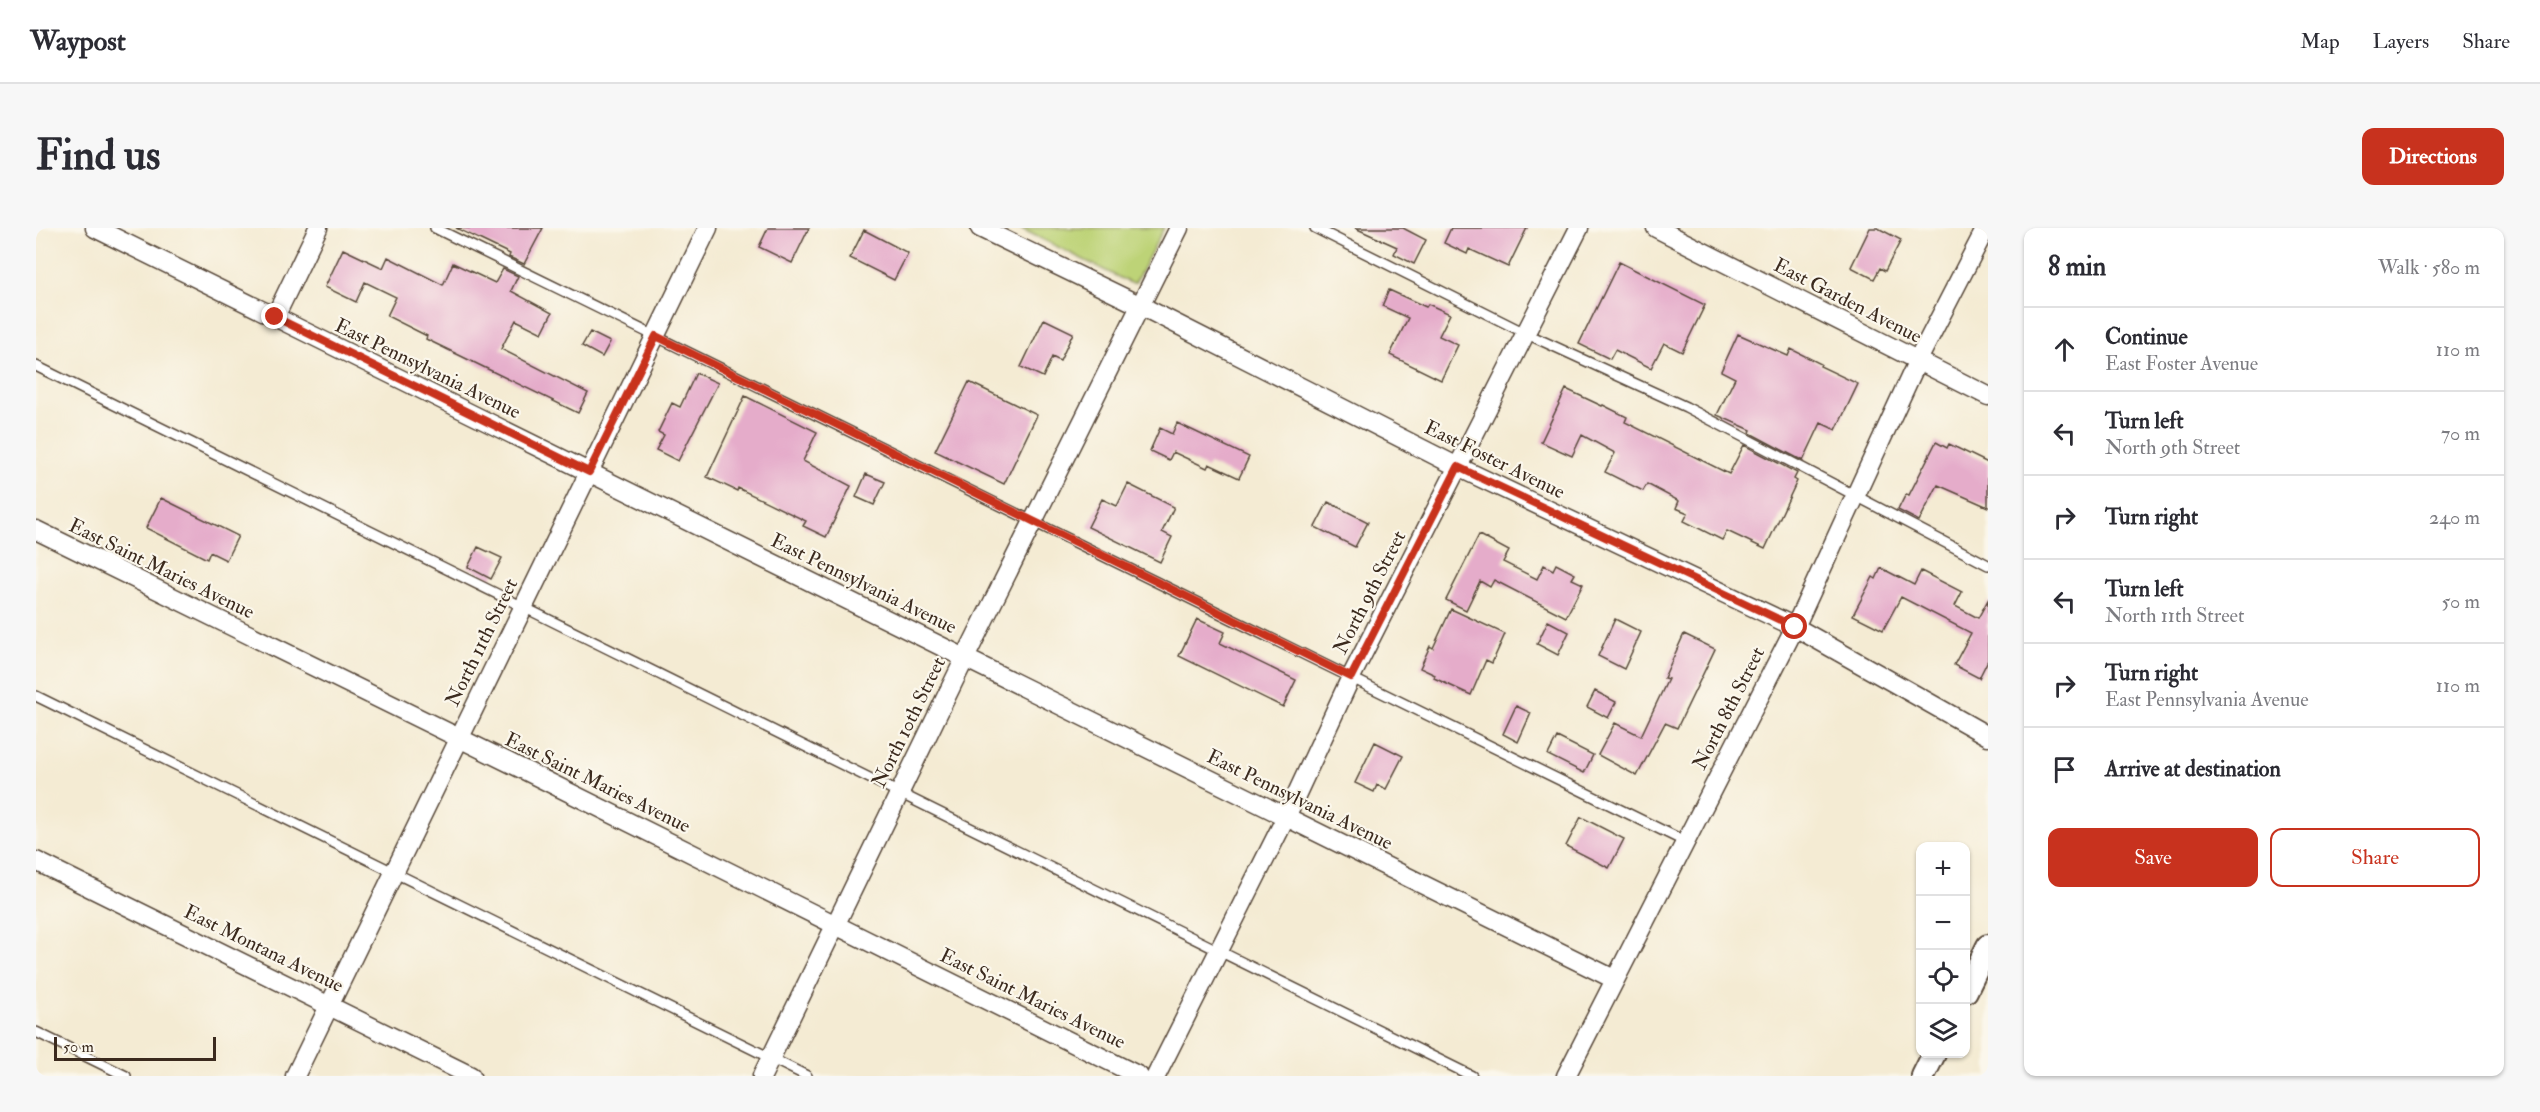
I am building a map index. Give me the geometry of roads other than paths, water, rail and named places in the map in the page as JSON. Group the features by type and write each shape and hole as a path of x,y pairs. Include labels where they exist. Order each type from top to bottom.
{"street":[{"name":"East Pennsylvania Avenue","path":"95,228 1614,979"},
{"path":"275,317 318,228"},
{"name":"North 11th Street","path":"295,1076 708,228"},
{"name":"East Foster Avenue","path":"980,228 1141,306 1458,467 1795,627 1988,736"},
{"name":"North 10th Street","path":"762,1076 965,658 1179,228"},
{"name":"North 9th Street","path":"1156,1076 1286,817 1351,677 1579,228"},
{"name":"East Garden Avenue","path":"1656,228 1988,396"},
{"name":"North 8th Street","path":"1566,1076 1795,627 1918,360 1986,229"},
{"name":"East Saint Maries Avenue","path":"36,531 1139,1076"},
{"name":"East Montana Avenue","path":"36,861 471,1076"},
{"path":"1970,981 1988,946"},
{"path":"1923,1076 1932,1058"}],"lane":[{"path":"435,228 1684,841"},
{"path":"1314,228 1525,333 1686,407 1988,565"},
{"path":"36,366 1472,1076"},
{"path":"36,696 807,1076"},
{"path":"36,1032 126,1076"}]}
